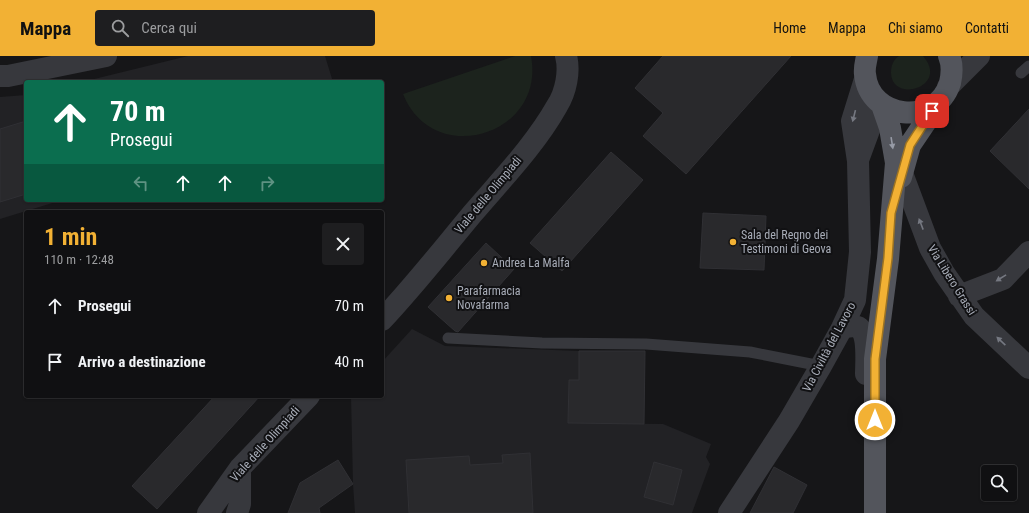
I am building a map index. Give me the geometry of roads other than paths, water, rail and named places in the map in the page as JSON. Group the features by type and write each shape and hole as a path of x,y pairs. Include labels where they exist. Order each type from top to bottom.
{"main road":[{"path":"891,213 910,145 945,93 951,78 952,68 949,56"},
{"path":"864,66 870,92 881,104 897,112 913,113 928,109 945,93"},
{"path":"875,503 875,359 888,258 896,163 890,128 881,104"}],"street":[{"path":"0,76 8,76 46,69 106,56"},
{"name":"Viale delle Olimpiadi","path":"384,318 522,155 545,124 558,105 566,85 568,63 566,56"},
{"path":"945,93 979,56"},
{"path":"858,161 852,120 864,66"},
{"path":"858,161 881,104"},
{"name":"Via Civiltà del Lavoro","path":"729,513 789,421 842,328 855,300 860,252 858,161"},
{"name":"Via Libero Grassi","path":"902,173 930,248 959,296 974,316 1029,368"},
{"path":"959,296 1003,279 1029,252"},
{"path":"842,328 853,326 858,328 866,341 867,406 875,503"},
{"name":"Viale delle Olimpiadi","path":"208,513 240,468 307,398"},
{"path":"237,513 240,504 240,468"}],"lane":[{"path":"448,338 542,343 646,344 750,352 821,366"}],"place":[{"name":"Sala del Regno dei Testimoni di Geova","path":"733,242"},
{"name":"Andrea La Malfa","path":"484,263"},
{"name":"Parafarmacia Novafarma","path":"449,298"}]}
